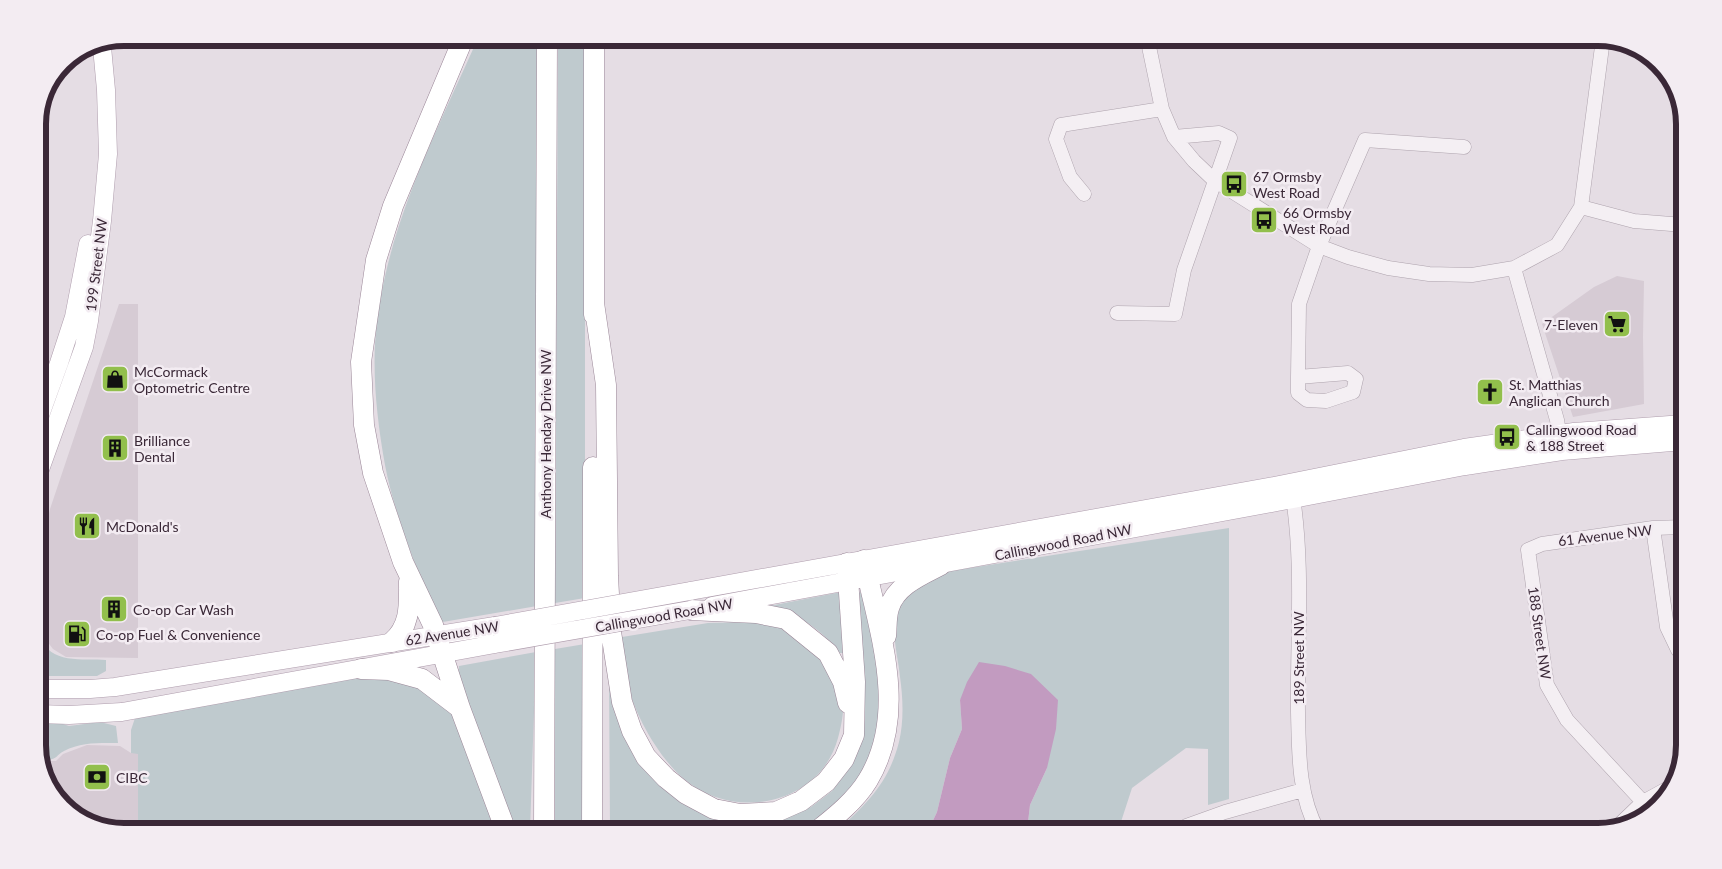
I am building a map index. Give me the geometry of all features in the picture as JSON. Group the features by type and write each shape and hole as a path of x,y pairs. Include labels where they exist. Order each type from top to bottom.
{"highway":[{"path":"460,46 390,215 376,260 361,362 364,424 373,473 409,577 433,625 460,708 503,823"},
{"name":"Anthony Henday Drive NW","path":"544,823 547,46"},
{"path":"592,823 594,46"},
{"path":"594,303 606,385 608,576 612,641 622,702 632,731 646,757 666,778 686,794 714,809 740,814 776,812 801,801 826,782 844,759 854,735 857,571"},
{"path":"884,648 889,608 899,590 941,565"},
{"path":"828,823 868,780 879,755 888,716 889,688 884,648 857,571"},
{"path":"392,642 404,628 409,612 409,577"},
{"path":"690,601 786,620 811,637 828,652 844,682 854,735"},
{"path":"361,669 389,670 422,680 460,708"}],"main road":[{"name":"199 Street NW","path":"46,399 74,317 93,220 98,166 102,50"},
{"name":"199 Street NW","path":"46,453 84,347 88,327 102,221 108,154 102,50"},
{"name":"Callingwood Road NW","path":"439,645 495,644 690,601 1292,491 1465,466 1561,443 1676,425"},
{"name":"Callingwood Road NW","path":"1561,443 1676,442"},
{"name":"Callingwood Road NW","path":"857,571 941,565 1292,491"},
{"name":"62 Avenue NW","path":"46,714 122,712 361,669 495,626 690,601"},
{"name":"62 Avenue NW","path":"46,690 90,690 115,687 392,642 439,645"}],"street":[{"path":"1149,46 1162,109 1174,137 1194,161 1214,180 1319,246 1348,257 1388,268 1429,274 1472,275 1514,268 1557,245 1581,207 1602,46"},
{"path":"1084,194 1070,177 1056,139 1061,125 1162,109"},
{"path":"1117,313 1175,314 1184,270 1230,138 1219,133 1174,137"},
{"path":"1298,378 1299,304 1319,246 1365,140 1464,147"},
{"path":"1581,207 1634,221 1676,224"},
{"path":"1514,268 1557,420 1561,443"},
{"name":"189 Street NW","path":"1292,491 1299,544 1297,668 1299,752 1303,790 1315,823"},
{"name":"61 Avenue NW","path":"1528,550 1542,544 1654,528 1676,527"},
{"path":"1654,528 1667,627 1676,646"},
{"name":"188 Street NW","path":"1528,550 1547,685 1568,720 1643,802"},
{"path":"1199,823 1225,812 1303,790"},
{"path":"1627,817 1643,802 1658,794"}],"shaded area":[{"path":"474,46 539,46 537,606 437,623 401,525 389,485 382,450 375,374 375,344 388,264 399,225 428,149"},
{"path":"558,46 585,46 585,598 555,603"},
{"path":"1617,276 1644,281 1644,404 1573,417 1542,324 1594,287"},
{"path":"119,304 138,304 138,658 66,657 53,649 46,640 46,527 50,509"},
{"path":"1229,528 1229,799 1208,805 1208,749 1186,748 1132,788 1121,823 1028,823 1030,805 1047,768 960,699 962,729 950,758 937,812 932,823 845,823 883,781 894,757 901,734 901,685 894,628 898,610 902,601 917,587 935,575 950,571"},
{"path":"863,592 882,680 882,714 862,779 836,807 817,823 755,823 782,819 811,807 832,791 848,770 860,745 865,719 857,593"},
{"path":"840,593 843,653 840,653 815,628 806,622 764,607"},
{"path":"749,622 783,628 820,653 826,662 843,701 842,720 838,738 828,761 813,779 795,792 773,800 750,803 727,800 704,792 684,779 657,748 635,708 630,694 625,671 622,637 708,623"},
{"path":"585,644 584,823 555,823 555,649"},
{"path":"46,646 51,652 59,656 106,660 106,671 97,676 46,676"},
{"path":"536,652 530,823 509,823 458,677 459,666"},
{"path":"979,662 1005,666 1031,674 1058,700 1056,729 1047,768 1030,805 1028,823 932,823 937,812 950,758 962,729 960,700 967,682"},
{"path":"609,673 628,739 731,822 755,823 610,823"},
{"path":"366,675 416,682 459,720 495,823 138,823 138,754 131,753 131,730 135,718"},
{"path":"46,720 69,726 100,722 116,726 118,743 97,743 70,748 48,760 46,750"},
{"path":"87,745 120,746 131,753 138,753 138,823 104,820 90,815 73,803 59,788 50,770 50,761 56,761 63,754"}],"place":[{"name":"67 Ormsby West Road","path":"1234,184"},
{"name":"66 Ormsby West Road","path":"1264,220"},
{"name":"7-Eleven","path":"1617,324"},
{"name":"McCormack Optometric Centre","path":"115,379"},
{"name":"St. Matthias Anglican Church","path":"1490,392"},
{"name":"Callingwood Road & 188 Street","path":"1507,437"},
{"name":"Brilliance Dental","path":"115,448"},
{"name":"McDonald's","path":"87,526"},
{"name":"Co-op Car Wash","path":"114,609"},
{"name":"Co-op Fuel & Convenience","path":"77,634"},
{"name":"CIBC","path":"97,777"}]}
